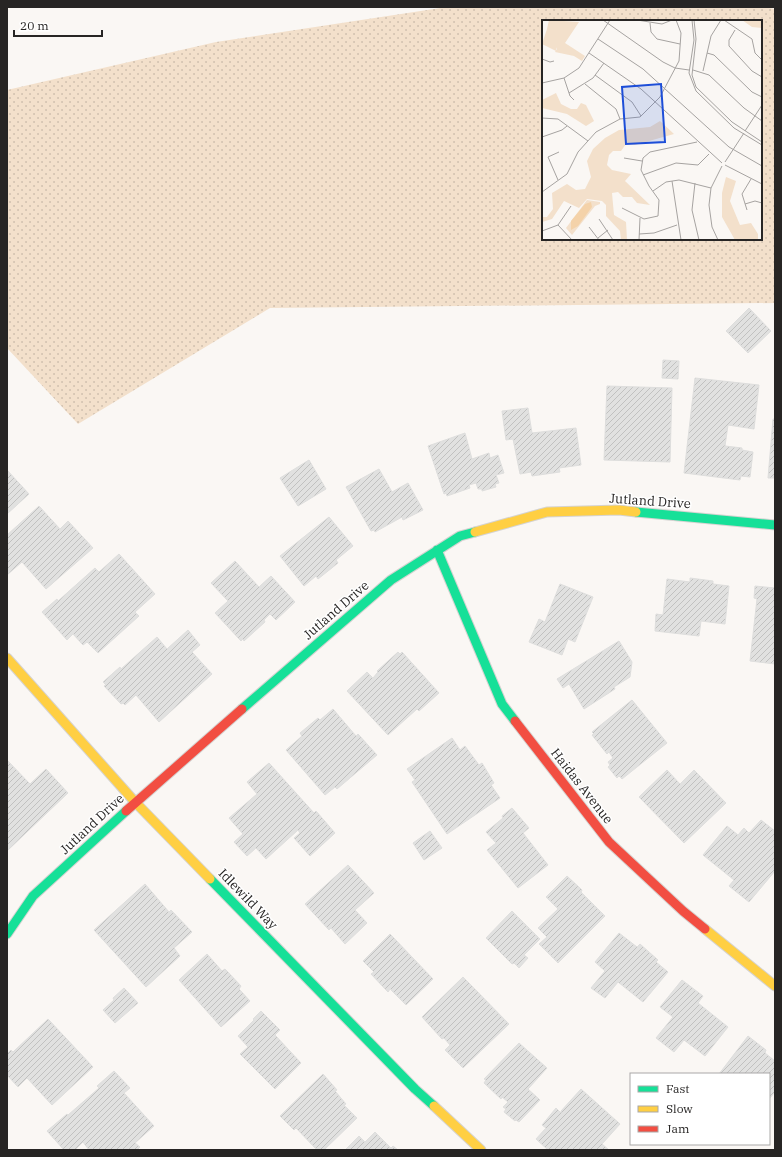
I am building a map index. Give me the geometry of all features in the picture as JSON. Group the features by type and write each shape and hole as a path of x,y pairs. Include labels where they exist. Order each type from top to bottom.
{"street":[{"name":"Jutland Drive","path":"7,934 33,896 135,802 390,580 460,536 547,512 619,510 775,525"},
{"name":"Haidas Avenue","path":"437,550 502,704 594,824 609,842 683,911 775,986"},
{"name":"Idlewild Way","path":"7,658 135,802 415,1089 481,1150"}],"shaded area":[{"path":"447,7 765,7 775,9 775,303 270,308 78,424 7,348 7,90 216,42"}],"building":[{"path":"749,308 771,331 748,353 726,331"},
{"path":"663,360 679,361 678,379 662,378"},
{"path":"695,378 759,385 754,429 728,425 725,446 742,448 742,450 753,452 750,477 741,476 740,480 684,473"},
{"path":"607,386 672,388 670,462 604,460"},
{"path":"528,408 532,433 576,428 581,465 559,468 560,472 532,476 531,472 520,474 513,439 506,440 502,411"},
{"path":"773,419 775,419 775,478 768,478"},
{"path":"465,433 472,459 489,453 490,458 498,455 504,473 496,475 499,483 495,484 496,487 482,491 482,489 478,489 476,483 469,485 470,488 447,496 446,493 444,494 428,446"},
{"path":"309,460 326,489 298,506 280,478"},
{"path":"379,469 392,492 408,483 423,510 403,520 402,517 375,532 374,530 371,531 346,487"},
{"path":"7,470 29,494 7,514"},
{"path":"39,506 60,529 68,521 93,548 46,589 22,562 7,575 7,535"},
{"path":"329,517 353,546 336,560 338,563 318,579 316,576 304,586 280,556"},
{"path":"119,554 155,594 135,612 139,616 98,653 87,642 83,645 73,634 67,640 42,612 57,599 58,601 95,568 99,572"},
{"path":"235,561 259,587 271,576 295,602 276,620 270,614 264,620 265,622 244,641 243,639 241,641 215,613 228,601 211,583"},
{"path":"690,578 713,581 713,584 729,586 725,624 701,621 699,636 655,631 656,614 663,615 667,579 690,582"},
{"path":"560,584 593,597 575,642 568,639 562,655 529,642 539,619 545,622"},
{"path":"755,586 775,588 775,664 750,661 757,599 754,598"},
{"path":"188,630 200,645 192,652 212,674 159,722 136,695 125,705 123,703 121,704 104,686 106,685 103,682 120,667 121,669 157,637 167,649"},
{"path":"619,641 632,662 630,677 614,687 615,689 584,709 569,684 563,688 557,679"},
{"path":"398,652 400,654 402,652 439,693 419,711 417,709 388,735 347,691 367,672 373,678 378,672 377,671"},
{"path":"632,700 667,743 622,779 619,776 617,778 608,767 610,765 608,762 613,758 609,752 607,754 592,735 594,734 592,732"},
{"path":"333,709 356,736 358,734 377,755 337,789 335,787 325,795 286,750 302,736 300,733 318,718 320,720"},
{"path":"452,738 460,750 465,746 479,765 482,763 494,783 491,785 500,798 447,834 412,782 415,780 407,769"},
{"path":"7,760 30,784 46,769 68,793 7,851"},
{"path":"269,763 314,813 316,811 335,833 310,856 294,838 300,833 298,830 266,859 256,848 247,856 234,842 243,834 229,818 257,794 247,782"},
{"path":"667,770 680,784 694,770 726,803 684,843 639,797"},
{"path":"512,808 529,828 523,833 548,865 518,888 487,850 496,843 486,832 503,818 502,816"},
{"path":"761,820 775,831 775,871 749,902 729,886 734,880 703,855 727,826 738,835 744,828 749,833"},
{"path":"430,831 442,848 424,860 413,843"},
{"path":"348,865 374,893 355,910 367,923 345,944 331,928 329,930 305,904"},
{"path":"567,876 582,890 581,892 605,916 558,963 539,944 547,937 538,928 558,909 546,897"},
{"path":"145,884 169,912 171,910 192,932 174,948 180,956 146,987 94,930"},
{"path":"512,911 540,939 524,955 528,958 519,968 514,963 512,964 486,938"},
{"path":"619,933 637,947 640,944 658,960 656,962 668,972 643,1002 618,982 605,998 591,988 605,971 595,962"},
{"path":"390,934 433,979 406,1005 390,989 388,992 371,974 374,972 363,961"},
{"path":"207,954 222,971 225,969 241,986 239,989 250,1001 221,1027 179,980"},
{"path":"463,977 509,1024 463,1068 445,1050 450,1045 444,1038 442,1039 422,1017"},
{"path":"682,980 703,996 698,1003 728,1027 705,1056 684,1040 674,1052 656,1038 673,1017 660,1007"},
{"path":"124,988 138,1003 115,1023 103,1010"},
{"path":"261,1011 280,1030 275,1035 301,1063 275,1089 240,1054 248,1047 238,1036"},
{"path":"48,1019 93,1067 52,1105 27,1078 18,1087 7,1075 7,1054 11,1050 13,1052"},
{"path":"748,1036 766,1050 765,1053 775,1061 775,1092 770,1098 770,1073 720,1073"},
{"path":"519,1043 547,1068 528,1089 540,1100 519,1122 516,1120 515,1121 504,1112 506,1109 503,1107 508,1102 502,1097 501,1099 484,1083 486,1080 484,1079"},
{"path":"114,1071 130,1088 124,1093 154,1126 135,1143 140,1147 137,1150 89,1150 83,1142 75,1150 64,1150 47,1131 99,1088 97,1086"},
{"path":"323,1074 337,1090 335,1091 346,1104 344,1105 357,1118 324,1150 317,1150 296,1128 294,1130 280,1116"},
{"path":"581,1089 620,1124 602,1144 609,1150 548,1150 536,1139 546,1128 542,1125 556,1108 561,1113 561,1111"},
{"path":"375,1132 391,1148 393,1146 398,1150 345,1150 359,1136 365,1142"}],"traffic: fast":[{"path":"636,512 775,525"},
{"path":"242,709 391,580 460,536 475,532"},
{"path":"437,550 502,704 515,721"},
{"path":"7,934 33,896 126,811"},
{"path":"210,879 415,1089 434,1106"}],"traffic: slow":[{"path":"475,532 547,512 619,510 636,512"},
{"path":"7,658 135,802 210,879"},
{"path":"705,929 775,986"},
{"path":"434,1106 481,1150"}],"traffic: jam":[{"path":"126,811 242,709"},
{"path":"515,721 609,842 683,911 705,929"}]}
